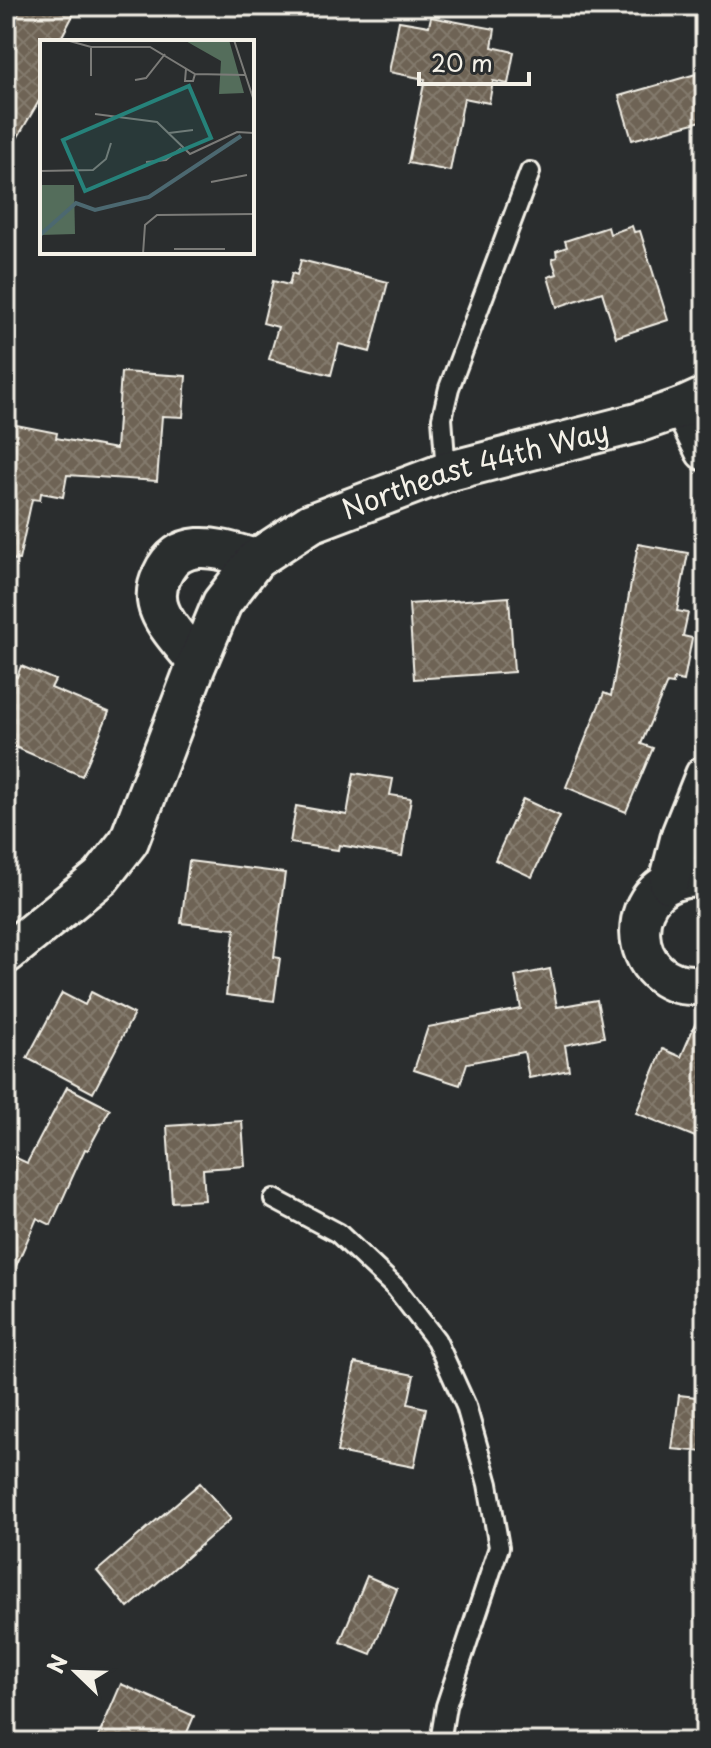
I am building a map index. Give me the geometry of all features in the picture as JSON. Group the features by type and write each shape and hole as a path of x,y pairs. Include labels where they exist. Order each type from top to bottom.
{"street":[{"name":"Northeast 44th Way","path":"6,954 101,877 129,841 222,603 256,559 311,523 446,472 637,423 694,402"},
{"path":"694,402 705,451"},
{"path":"197,662 164,621 158,608 156,594 165,568 187,550 202,547 256,559"},
{"path":"705,775 681,835 687,880 654,893 644,908 639,926 640,944 647,961 659,974 675,983 705,984"}],"lane":[{"path":"446,472 442,418 449,388 530,172"},
{"path":"274,1199 338,1233 396,1288 436,1340 466,1406 488,1484 499,1547 446,1706 440,1742"}],"building":[{"path":"6,6 78,6 60,40 40,40 40,99 6,157"},
{"path":"431,17 495,29 492,47 514,52 508,84 493,81 489,103 464,98 450,171 408,163 425,79 389,72 399,21 429,26"},
{"path":"696,74 705,106 705,120 632,140 619,96"},
{"path":"632,226 634,232 640,231 668,320 616,337 602,292 557,307 548,277 557,274 552,259 557,257 556,251 567,247 565,241 608,227 610,234"},
{"path":"301,260 388,282 370,352 339,344 331,375 269,359 278,327 263,323 273,281 289,285 292,273 297,275"},
{"path":"121,372 186,376 183,417 162,416 157,481 67,475 63,497 41,493 40,500 32,499 19,560 6,559 6,423 57,433 56,438 116,449"},
{"path":"638,544 688,553 677,611 688,613 683,636 692,638 684,681 674,679 673,684 667,683 641,744 653,748 626,812 566,787 604,693 611,696"},
{"path":"509,597 514,672 414,679 409,604"},
{"path":"21,666 55,680 51,688 109,712 82,776 6,743 6,672 17,677"},
{"path":"354,773 393,779 390,795 411,798 402,856 339,845 338,850 290,843 296,806 347,815"},
{"path":"523,799 560,816 532,877 495,860"},
{"path":"189,861 285,873 274,957 280,958 274,1001 226,995 235,929 181,923"},
{"path":"550,969 557,1007 597,1000 604,1037 565,1045 569,1070 529,1078 524,1052 467,1063 460,1085 414,1070 428,1027 521,1009 515,976"},
{"path":"91,992 134,1014 93,1093 27,1058 62,993 85,1005"},
{"path":"703,1006 705,1141 636,1113 663,1049 681,1057"},
{"path":"67,1087 110,1109 88,1150 85,1149 51,1225 37,1218 6,1289 6,1153 27,1163"},
{"path":"242,1121 245,1166 203,1169 205,1200 172,1202 167,1126"},
{"path":"355,1363 414,1375 408,1404 426,1408 414,1467 337,1452"},
{"path":"679,1395 705,1398 705,1452 672,1449"},
{"path":"200,1483 231,1519 128,1608 97,1571"},
{"path":"367,1576 397,1589 371,1654 340,1642"},
{"path":"121,1684 194,1716 183,1742 96,1742"}]}
